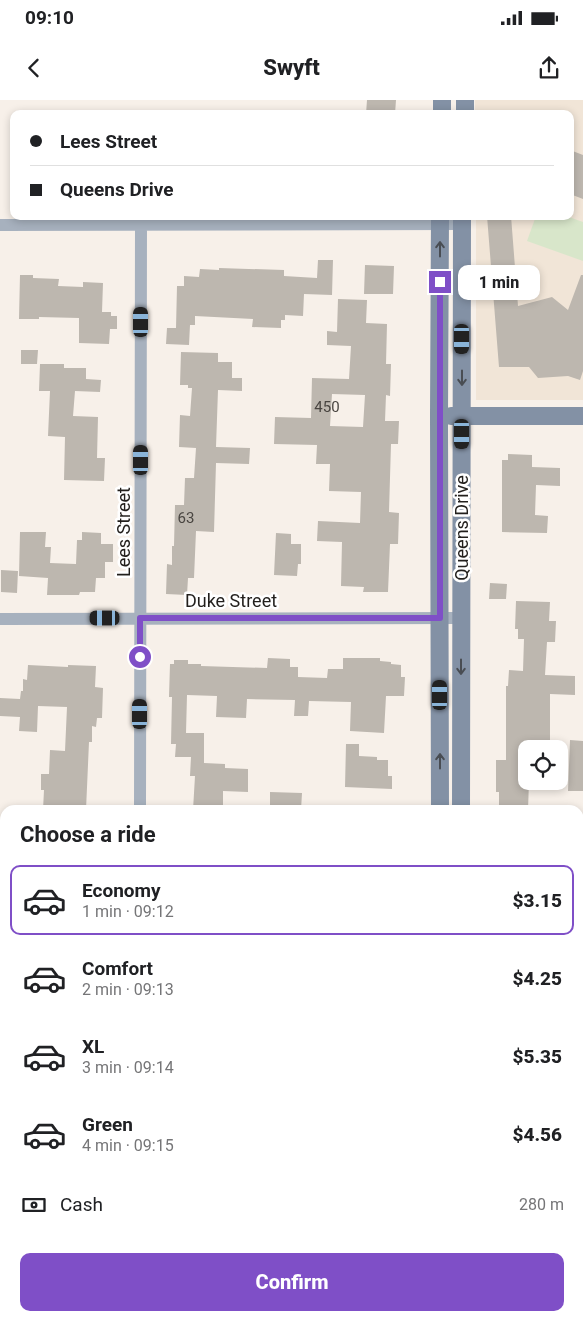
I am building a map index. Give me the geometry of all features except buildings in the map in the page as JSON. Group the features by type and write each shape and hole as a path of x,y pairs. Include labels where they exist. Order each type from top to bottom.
{"main road":[{"name":"Queens Drive","path":"440,220 440,805"},
{"name":"Queens Drive","path":"461,805 462,220"},
{"path":"439,416 583,416"}],"street":[{"path":"0,225 462,220"},
{"name":"Lees Street","path":"140,805 141,224"},
{"name":"Duke Street","path":"0,619 462,618"}],"shaded area":[{"path":"475,100 583,100 583,400 476,400 476,220 574,220 574,110 475,110"}],"green space":[{"path":"574,219 583,222 583,261 527,241 535,220"}],"route":[{"path":"140,657 140,618 440,618 440,282"}]}
